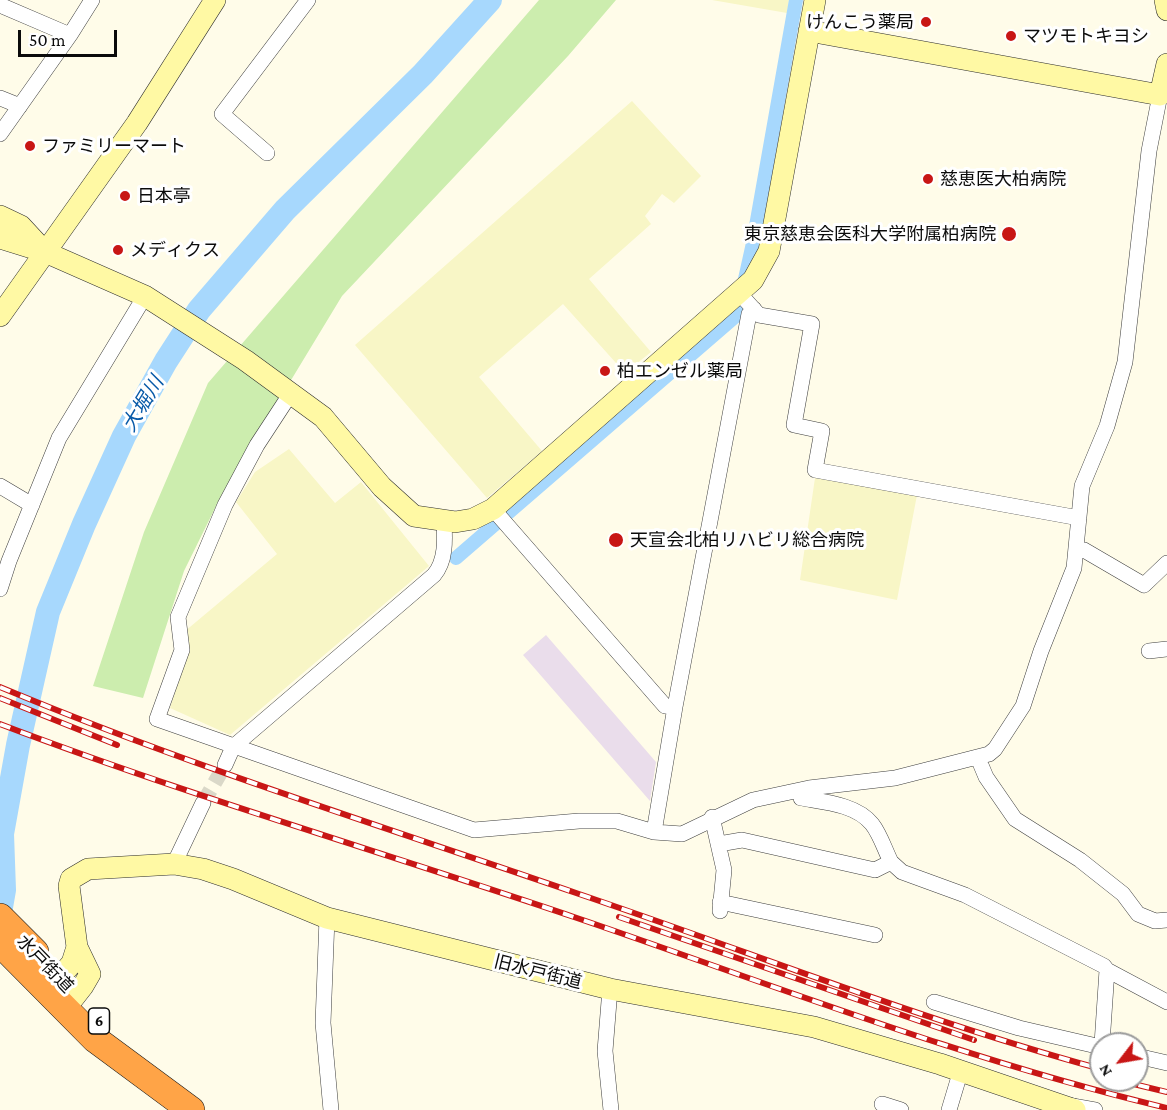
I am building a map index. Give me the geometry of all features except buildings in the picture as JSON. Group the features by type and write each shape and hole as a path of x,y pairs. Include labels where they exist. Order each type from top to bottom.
{"highway":[{"path":"0,902 12,915 32,963"},
{"name":"水戸街道","path":"0,917 32,963 62,992 95,1039 190,1110"},
{"name":"水戸街道","path":"0,943 32,963"}],"street":[{"path":"0,134 92,0"},
{"path":"0,316 143,114 215,0"},
{"path":"267,153 222,114 308,0"},
{"path":"0,238 45,252 152,299 244,360 323,417 382,487 406,511 420,517 444,522 473,519 493,509 747,302 769,251 814,0"},
{"path":"1165,0 1167,10"},
{"path":"0,5 70,35"},
{"path":"809,31 1163,96"},
{"path":"291,393 257,445 230,495 178,617 182,650 157,719 467,829 579,821 617,821 654,832 682,834 753,800 800,790 895,778 958,760 978,758 995,749 1023,706 1041,651 1074,568 1082,486 1107,426 1125,362 1149,151 1163,96 1167,64"},
{"path":"0,98 20,106"},
{"path":"0,216 21,226 45,252"},
{"path":"0,589 59,438 152,299"},
{"path":"747,302 759,315 812,324 794,425 822,431 815,470 1079,518"},
{"path":"654,832 675,707 749,314 747,302"},
{"path":"0,486 32,504"},
{"path":"493,509 665,705 675,707"},
{"path":"225,765 233,747 434,575 440,568 445,543 444,522"},
{"path":"1077,549 1084,550 1144,585 1167,563"},
{"path":"1149,651 1167,649"},
{"path":"978,758 986,777 1015,819 1080,860 1123,894 1138,914 1155,921 1167,920"},
{"path":"800,790 801,798 849,808 865,818 872,824 891,862 902,872 965,895 1104,966 1107,970 1167,1002"},
{"path":"174,864 203,803"},
{"path":"712,818 724,870 720,907 875,935"},
{"path":"719,844 742,840 875,870 891,862"},
{"name":"旧水戸街道","path":"62,992 77,947 69,886 75,875 88,869 174,864 233,879 327,918 610,990 814,1027 961,1070 1067,1106"},
{"path":"327,918 323,1023 331,1110"},
{"path":"0,957 32,963"},
{"path":"1103,1032 1107,970"},
{"path":"610,990 605,1051 611,1110"},
{"path":"934,1002 1019,1028 1089,1043"},
{"path":"1149,1059 1167,1063"},
{"path":"949,1110 961,1070"},
{"path":"882,1104 901,1110"},
{"path":"1067,1106 1095,1110"}],"shaded area":[{"path":"712,0 789,0 787,13"},
{"path":"632,101 701,176 674,203 662,194 645,216 651,224 589,279 651,352 625,373 563,304 479,377 542,451 487,498 355,345"},
{"path":"289,449 335,503 361,482 429,566 230,735 170,708 187,654 184,632 277,554 236,502 255,472"},
{"path":"815,478 917,495 897,600 800,580"},
{"path":"546,635 656,762 650,801 523,655"}],"green space":[{"path":"539,0 616,0 568,56 342,296 222,494 184,571 143,698 93,686 144,532 208,383"}],"waterway":[{"name":"大堀川","path":"0,913 4,890 2,834 18,745 48,612 84,524 124,436 166,361 199,310 285,210 423,74 490,0"},
{"path":"456,558 737,315 753,243 796,0"}],"tunnel":[{"path":"203,803 225,765"}],"railway":[{"path":"0,687 215,770 644,916 969,1030 1089,1066"},
{"path":"0,698 117,745"},
{"path":"0,724 214,800 574,917 868,1020 1016,1067 1167,1108"},
{"path":"619,917 974,1040"},
{"path":"1149,1088 1167,1092"}],"place":[{"name":"けんこう薬局","path":"926,22"},
{"name":"マツモトキヨシ","path":"1011,36"},
{"name":"ファミリーマート","path":"30,146"},
{"name":"慈恵医大柏病院","path":"928,179"},
{"name":"日本亭","path":"125,196"},
{"name":"東京慈恵会医科大学附属柏病院","path":"1009,234"},
{"name":"メディクス","path":"118,250"},
{"name":"柏エンゼル薬局","path":"605,371"},
{"name":"天宣会北柏リハビリ総合病院","path":"616,540"}]}
